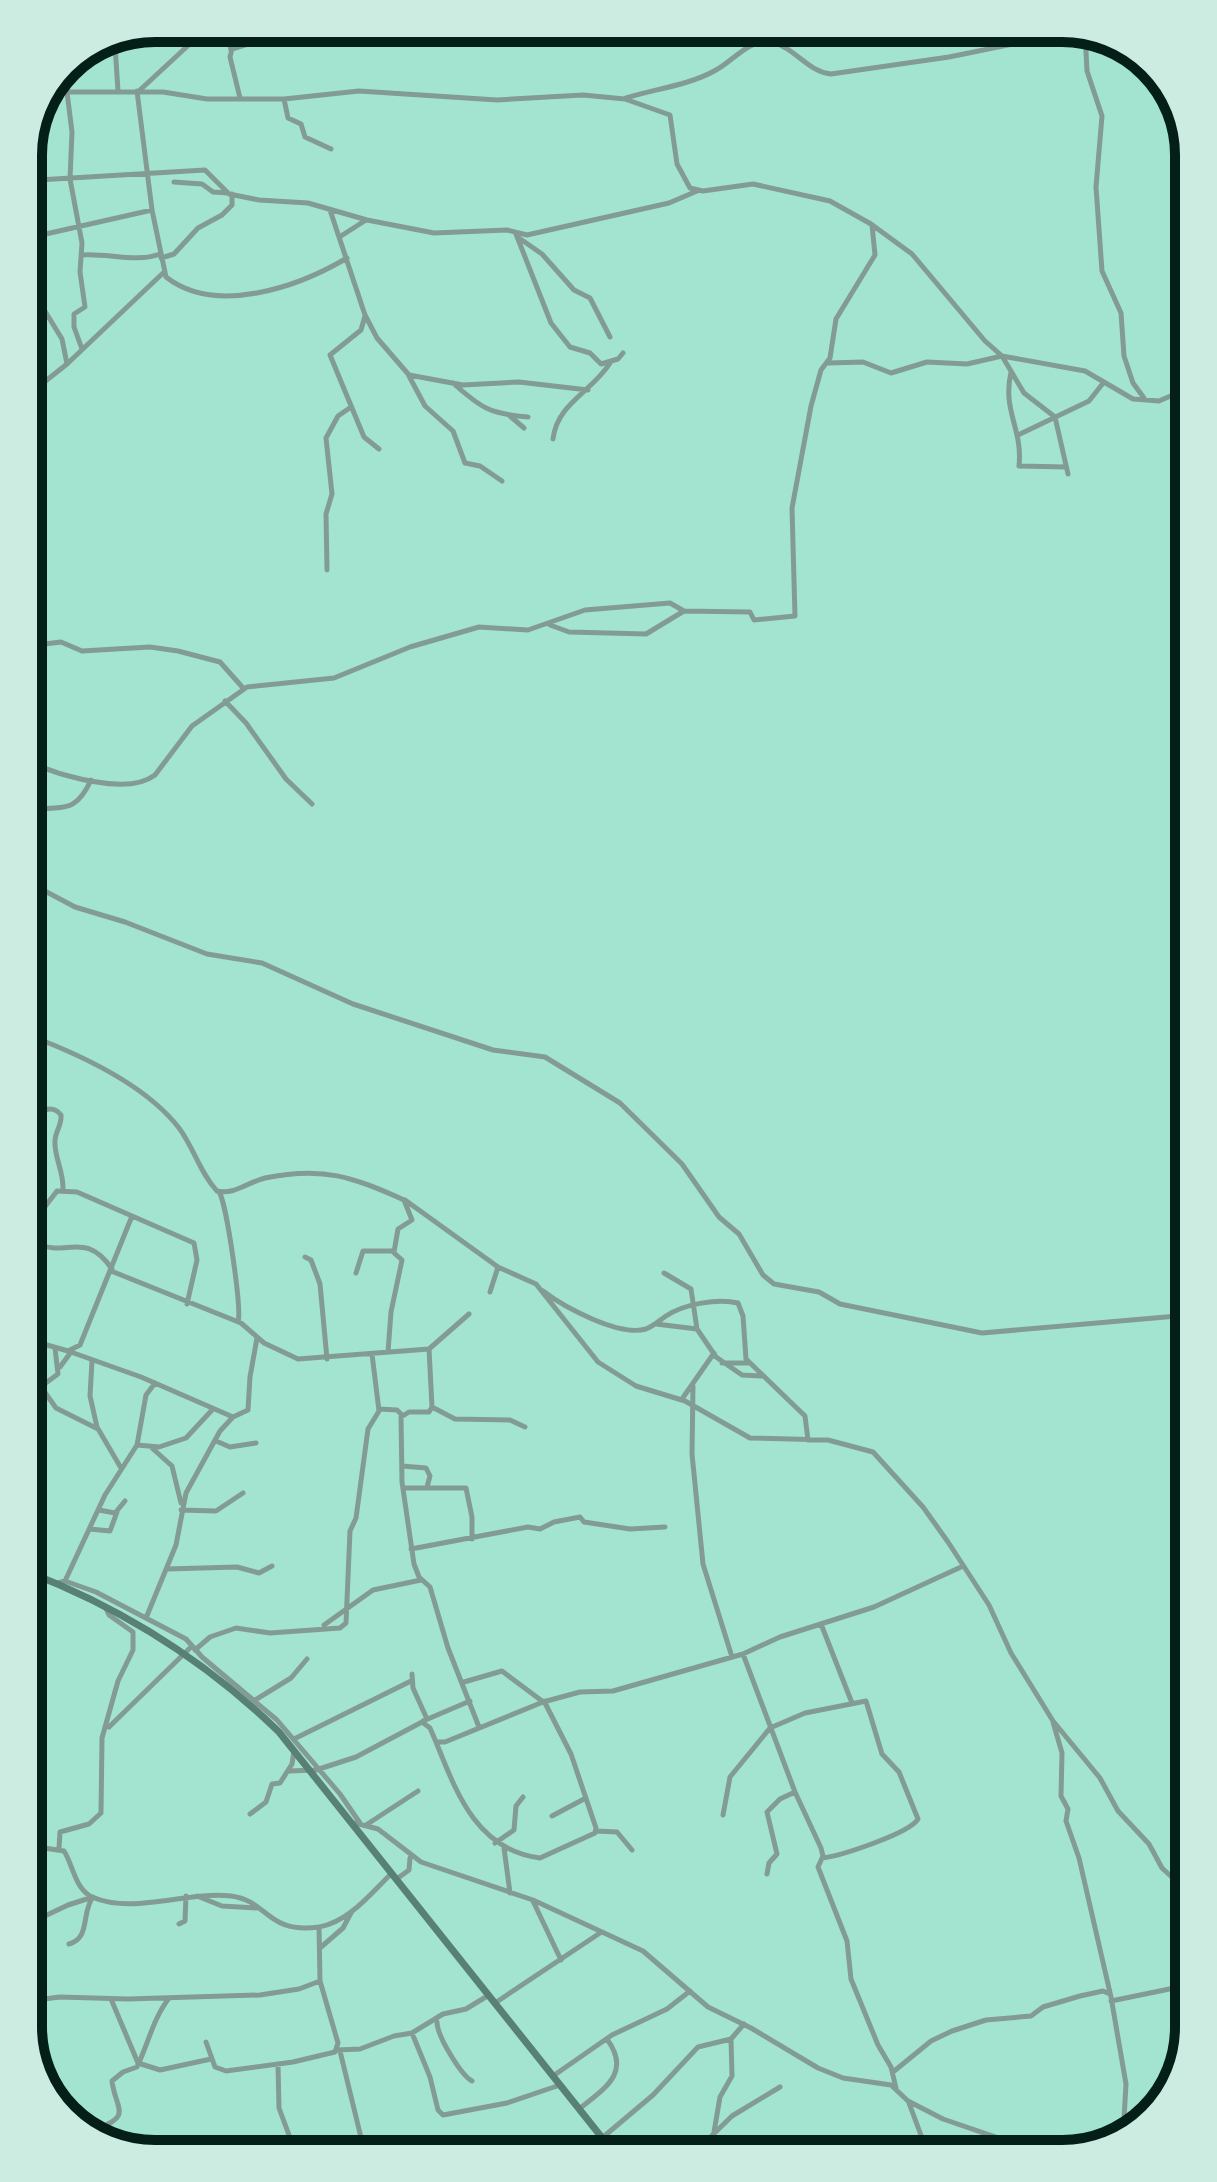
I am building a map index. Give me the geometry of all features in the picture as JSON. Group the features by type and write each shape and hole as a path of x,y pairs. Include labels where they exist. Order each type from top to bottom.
{"main road":[{"path":"42,1576 61,1582 191,1650 315,1769 602,2138"}],"street":[{"path":"138,91 191,42"},
{"path":"229,42 240,98"},
{"path":"231,50 256,42"},
{"path":"625,99 712,73 749,47 764,42"},
{"path":"770,42 786,48 817,71 831,74 949,57 1016,42"},
{"path":"999,45 1002,42"},
{"path":"1086,44 1087,71 1102,116 1096,187 1102,271 1121,313 1124,356 1133,383 1144,398"},
{"path":"115,50 118,91"},
{"path":"66,85 72,132 70,179 82,255 80,272 85,307 74,314 73,320 82,349"},
{"path":"62,91 138,91 207,99 284,99 359,91 497,100 583,95 625,99 670,115 680,175 686,185 697,190"},
{"path":"138,91 147,175 163,273 184,289 213,296 267,289 303,280 347,258"},
{"path":"284,99 288,118 301,124 305,137 331,149"},
{"path":"42,181 205,170 231,194 232,205 222,215 198,228 174,254 129,258 112,253 82,255"},
{"path":"174,182 202,184 213,192 262,201 308,203 367,220 434,233 507,230 542,254 574,290 590,298 610,337"},
{"path":"517,236 669,203 697,190 766,186 830,201 871,224 912,254 985,341 1002,356 1012,371 1024,393 1047,407 1055,417 1067,471 1019,466 1018,435 1006,393 1012,371"},
{"path":"42,235 152,210"},
{"path":"330,210 365,315 377,338 409,375 425,406 453,431 465,463 480,466 502,481"},
{"path":"341,237 352,226 367,220"},
{"path":"42,766 62,775 91,780 130,783 151,778 182,736 244,689 334,678 410,647 479,627 521,630 550,625 594,608 670,603 684,611 750,612 754,620 796,615 792,508 811,406 821,370 831,351 841,308 875,255 871,224"},
{"path":"517,236 551,323 574,350 590,353 601,364 610,362"},
{"path":"42,384 163,273"},
{"path":"42,306 62,339 67,364"},
{"path":"365,315 361,330 330,355 366,441 379,449"},
{"path":"831,351 844,360"},
{"path":"553,439 559,416 588,390 610,362 623,353"},
{"path":"827,363 844,360 868,363 891,373 927,362 967,364 1002,356 1074,367 1133,399 1159,401 1175,394"},
{"path":"409,375 470,386 528,383 588,390"},
{"path":"1018,435 1089,401 1104,382"},
{"path":"452,383 474,404 510,416 528,417"},
{"path":"327,570 326,514 332,494 326,438 338,416 351,407"},
{"path":"510,416 524,428"},
{"path":"550,625 569,632 646,634 684,611"},
{"path":"42,644 61,642 82,651 128,647 178,651 220,662 244,689"},
{"path":"225,701 246,723 286,779 312,804"},
{"path":"42,810 72,807 84,796 91,780"},
{"path":"42,889 75,907 125,922 207,954 262,963 353,1004 493,1050 545,1057 620,1103 682,1164 719,1217 739,1234 763,1275 774,1284 819,1292 840,1304 982,1333 1175,1316"},
{"path":"42,1042 101,1069 149,1100 181,1131 224,1199 226,1232 240,1300 238,1322"},
{"path":"42,1111 56,1110 61,1115 62,1124 55,1139 56,1157 63,1170 63,1188 42,1209"},
{"path":"217,1191 227,1193 277,1176 334,1174 362,1180 404,1200 498,1267 602,1322 631,1330 655,1324 673,1312 695,1306 720,1301 738,1303 743,1316 749,1363 805,1416 808,1440"},
{"path":"63,1188 194,1243 197,1260 187,1304"},
{"path":"404,1200 411,1221"},
{"path":"42,1386 54,1380 70,1352 80,1345 88,1332 132,1216"},
{"path":"394,1252 398,1229 411,1221 428,1219"},
{"path":"42,1244 50,1248 82,1247 104,1258 112,1270 187,1304 238,1322 248,1327 257,1338 298,1359 429,1349 469,1314"},
{"path":"356,1273 363,1251 394,1252 400,1256 403,1266 391,1312 388,1352"},
{"path":"104,1258 118,1254"},
{"path":"305,1257 311,1260 320,1284 327,1359"},
{"path":"490,1292 498,1267"},
{"path":"664,1273 687,1285 695,1306 697,1329 722,1363 742,1375 762,1376"},
{"path":"541,1290 598,1362 636,1386 681,1399 750,1438 833,1441 873,1452 923,1507 989,1605 1017,1663 1053,1721 1100,1778 1118,1811 1149,1844 1162,1868 1175,1880"},
{"path":"655,1324 697,1329"},
{"path":"146,1618 178,1538 181,1509 189,1487 220,1431 233,1417 246,1414 249,1407 250,1377 257,1338"},
{"path":"42,1346 70,1352 155,1383 233,1417"},
{"path":"55,1348 60,1367"},
{"path":"402,1415 429,1412 432,1407 433,1362 429,1349"},
{"path":"681,1399 714,1353"},
{"path":"105,1730 129,1703 210,1637 236,1628 270,1633 343,1627 349,1610 350,1531 356,1518 368,1429 379,1409 372,1354"},
{"path":"92,1361 90,1396 99,1430 121,1468"},
{"path":"722,1363 749,1363"},
{"path":"155,1383 146,1395 137,1445 121,1468 61,1582 181,1635 191,1650 254,1700 294,1739 315,1769"},
{"path":"693,1386 694,1484 703,1564 732,1657"},
{"path":"42,1390 56,1408 99,1430"},
{"path":"432,1407 455,1419 510,1420 525,1427"},
{"path":"137,1445 151,1447 186,1438 213,1409"},
{"path":"379,1409 397,1410 402,1415 403,1488 411,1549 422,1580 430,1587 448,1648 464,1682 479,1727"},
{"path":"216,1441 230,1447 256,1443"},
{"path":"151,1447 174,1469 181,1509"},
{"path":"402,1466 426,1468 430,1476 427,1487"},
{"path":"403,1488 467,1489 473,1528 471,1540"},
{"path":"181,1509 216,1511 243,1493"},
{"path":"90,1529 110,1531 125,1501"},
{"path":"99,1510 117,1512"},
{"path":"411,1549 528,1527 540,1529 554,1522 580,1517 584,1522 630,1529 665,1527"},
{"path":"167,1569 237,1567 259,1573 272,1566"},
{"path":"436,1742 544,1702 580,1692 613,1691 743,1654 874,1607 961,1567"},
{"path":"318,1628 349,1610 373,1590 422,1580"},
{"path":"58,1849 62,1847 60,1832 89,1824 101,1813 99,1762 105,1730 118,1681 135,1643 133,1632 109,1615 105,1606"},
{"path":"137,1613 151,1607"},
{"path":"821,1624 852,1703"},
{"path":"743,1654 795,1792 819,1844 821,1858 818,1867 847,1941 851,1979 893,2072 896,2088 908,2101 943,2119 1004,2140"},
{"path":"254,1700 291,1678 307,1659"},
{"path":"464,1682 502,1671 544,1702 571,1754 596,1831"},
{"path":"294,1739 412,1677 424,1720 473,1820 495,1843 540,1858 596,1831 617,1832 632,1850"},
{"path":"529,1707 535,1695"},
{"path":"289,1771 315,1769 356,1757 424,1720 470,1701"},
{"path":"723,1815 730,1777 770,1728 805,1713 867,1703 882,1754 899,1772 918,1819 911,1827 844,1855 821,1858"},
{"path":"1053,1721 1062,1753 1061,1796 1068,1809 1066,1818 1079,1858 1110,1994 1126,2084 1124,2122"},
{"path":"250,1814 266,1802 272,1784 280,1783 289,1771 294,1748"},
{"path":"360,1824 418,1791"},
{"path":"767,1874 769,1863 777,1854 767,1812 780,1799 795,1792"},
{"path":"495,1843 514,1830 516,1806 523,1797"},
{"path":"552,1816 584,1799"},
{"path":"360,1824 387,1835 410,1857 533,1900 643,1951 708,2007 744,2024 828,2073 896,2088"},
{"path":"504,1848 510,1893"},
{"path":"42,1849 58,1849 66,1853 79,1885 93,1897 124,1904 189,1896 235,1897 284,1927 319,1927 352,1911 396,1875 428,1865"},
{"path":"409,1870 410,1857"},
{"path":"189,1896 222,1906 257,1908"},
{"path":"179,1924 185,1921 189,1896"},
{"path":"42,1917 93,1897"},
{"path":"69,1944 76,1942 83,1933 85,1909 93,1897"},
{"path":"533,1900 561,1960"},
{"path":"42,1909 45,1915"},
{"path":"319,1949 343,1928 352,1911"},
{"path":"319,1927 320,1981 327,1997 361,2140"},
{"path":"495,2003 601,1933"},
{"path":"42,1999 274,1993 320,1981"},
{"path":"1111,2001 1175,1988"},
{"path":"553,2076 644,2017 667,2009 690,1991"},
{"path":"893,2072 931,2041 952,2031 986,2020 1031,2016 1043,2007 1080,1996 1103,1991 1110,1994"},
{"path":"206,2042 218,2069 226,2071 278,2064 412,2033 437,2021 443,2014 466,2009 489,1995"},
{"path":"103,2127 113,2124 118,2117 114,2078 135,2069 145,2053 146,2038 154,2020 170,1997"},
{"path":"111,1999 138,2063 160,2070 211,2059"},
{"path":"437,2021 442,2043 472,2081"},
{"path":"602,2138 653,2095 698,2047 731,2039 744,2024"},
{"path":"412,2033 430,2077 438,2110 443,2115 507,2103 560,2085"},
{"path":"579,2109 618,2069 618,2055 607,2039"},
{"path":"714,2133 720,2097 733,2070 731,2039"},
{"path":"278,2064 279,2108 288,2139 285,2140"},
{"path":"707,2140 732,2116 780,2087"},
{"path":"908,2101 923,2140"}]}
